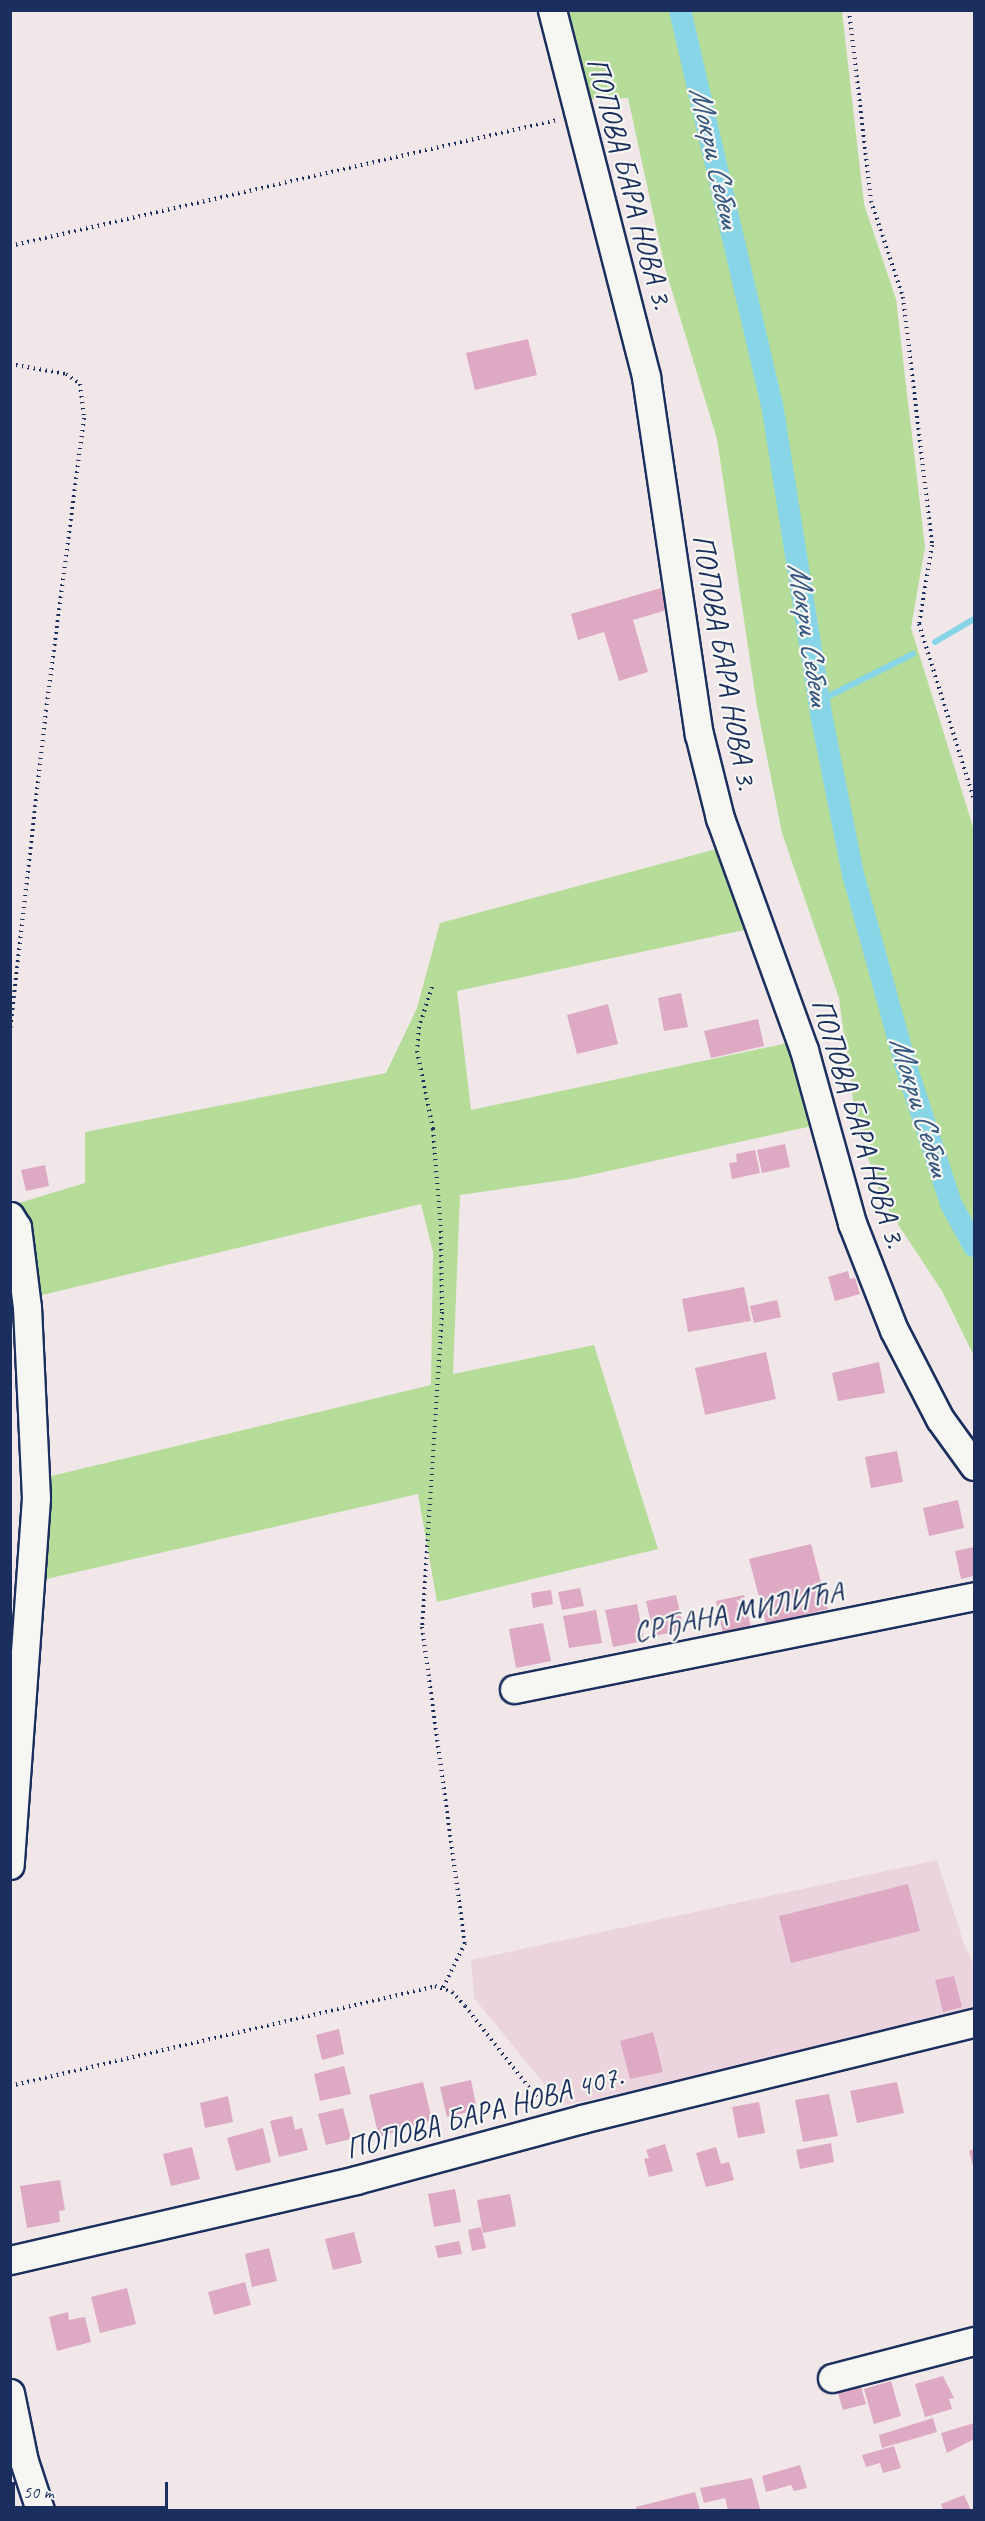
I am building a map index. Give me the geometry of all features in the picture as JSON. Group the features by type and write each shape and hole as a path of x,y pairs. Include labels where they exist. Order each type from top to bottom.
{"street":[{"name":"ПОПОВА БАРА НОВА 3.","path":"552,10 646,377 699,734 720,818 804,1050 852,1223 894,1330 940,1419 975,1466"},
{"path":"10,1216 17,1227 27,1306 36,1498 10,1865"},
{"name":"СРЂАНА МИЛИЋА","path":"514,1689 975,1596"},
{"name":"ПОПОВА БАРА НОВА 407.","path":"10,2260 345,2183 559,2125 975,2024"},
{"path":"832,2378 975,2341"},
{"path":"10,2393 24,2461 40,2511"}],"path":[{"path":"849,10 871,201 903,297 932,544 919,624 975,801"},
{"path":"10,246 579,115"},
{"path":"10,364 66,374 81,384 84,418 46,710 10,1033"},
{"path":"432,987 419,1027 417,1051 433,1130 441,1231 442,1312 422,1627 465,1943 443,1988"},
{"path":"10,2086 435,1986 443,1988 465,2006 559,2125"}],"shaded area":[{"path":"937,1860 964,1944 974,1964 974,2014 562,2106 474,1998 471,1960"}],"green space":[{"path":"552,11 842,11 864,204 896,299 925,547 911,628 974,830 974,1356 942,1291 882,1200 856,1122 839,998 782,833 757,707 717,439 665,268 628,98 574,100"},
{"path":"724,847 749,929 457,991 471,1110 788,1043 812,1126 577,1178 460,1195 453,1374 594,1345 658,1549 437,1602 418,1494 42,1580 47,1477 431,1385 433,1252 421,1204 42,1295 19,1203 85,1183 85,1132 386,1073 417,1008 440,923"}],"building":[{"path":"528,339 537,375 475,390 466,353"},
{"path":"661,588 667,610 633,620 648,672 619,681 604,632 578,640 571,614"},
{"path":"681,993 688,1027 664,1031 658,998"},
{"path":"608,1004 618,1044 577,1054 567,1015"},
{"path":"758,1019 764,1046 711,1058 704,1031"},
{"path":"785,1144 790,1167 762,1173 757,1150"},
{"path":"755,1150 760,1173 732,1179 729,1163 737,1162 736,1154"},
{"path":"45,1165 49,1186 26,1191 21,1170"},
{"path":"848,1271 850,1279 855,1278 860,1294 835,1301 828,1277"},
{"path":"744,1287 751,1321 688,1332 682,1299"},
{"path":"777,1300 781,1317 754,1323 750,1306"},
{"path":"766,1352 776,1399 705,1415 695,1368"},
{"path":"879,1362 885,1393 838,1401 832,1373"},
{"path":"897,1451 903,1482 871,1488 865,1457"},
{"path":"958,1500 964,1528 929,1536 923,1508"},
{"path":"811,1544 828,1609 766,1624 749,1559"},
{"path":"974,1547 974,1576 961,1579 955,1551"},
{"path":"580,1588 584,1606 562,1610 558,1592"},
{"path":"551,1590 553,1604 533,1608 531,1593"},
{"path":"676,1595 684,1630 654,1636 646,1601"},
{"path":"744,1595 752,1632 724,1638 716,1601"},
{"path":"637,1604 644,1641 613,1647 605,1610"},
{"path":"596,1610 602,1643 569,1648 563,1616"},
{"path":"543,1623 551,1661 516,1668 509,1629"},
{"path":"908,1884 920,1931 791,1963 779,1916"},
{"path":"954,1976 962,2007 943,2012 935,1980"},
{"path":"339,2029 344,2054 322,2060 316,2035"},
{"path":"653,2032 663,2072 630,2079 620,2041"},
{"path":"344,2066 351,2094 320,2101 314,2074"},
{"path":"471,2080 477,2110 447,2117 440,2087"},
{"path":"423,2082 432,2120 379,2137 369,2095"},
{"path":"897,2082 904,2113 857,2123 850,2091"},
{"path":"829,2094 838,2136 803,2142 795,2100"},
{"path":"228,2096 233,2122 205,2128 200,2103"},
{"path":"759,2102 765,2133 738,2138 732,2107"},
{"path":"343,2108 351,2139 326,2145 318,2114"},
{"path":"292,2116 295,2130 302,2128 308,2150 279,2157 270,2121"},
{"path":"263,2128 271,2162 236,2171 227,2138"},
{"path":"831,2143 834,2162 800,2169 796,2150"},
{"path":"665,2144 673,2171 649,2177 644,2159 649,2158 646,2150"},
{"path":"192,2147 200,2179 171,2186 163,2154"},
{"path":"716,2147 721,2164 729,2162 734,2180 706,2187 696,2153"},
{"path":"974,2149 974,2169 969,2151"},
{"path":"60,2180 65,2210 59,2211 60,2222 27,2228 20,2186"},
{"path":"455,2189 461,2222 434,2227 428,2194"},
{"path":"510,2194 516,2226 483,2233 477,2200"},
{"path":"481,2227 486,2248 472,2251 468,2230"},
{"path":"354,2232 362,2263 333,2270 325,2239"},
{"path":"459,2241 462,2254 438,2258 435,2246"},
{"path":"269,2248 277,2281 252,2287 245,2254"},
{"path":"245,2282 251,2305 214,2315 208,2292"},
{"path":"127,2288 136,2324 100,2333 91,2297"},
{"path":"68,2312 69,2320 85,2317 91,2342 57,2351 49,2317"},
{"path":"943,2376 954,2398 949,2399 952,2409 925,2417 915,2384"},
{"path":"891,2381 901,2416 874,2424 864,2389"},
{"path":"860,2384 866,2404 843,2410 837,2390"},
{"path":"933,2418 937,2432 882,2448 879,2435"},
{"path":"974,2423 974,2439 947,2453 941,2433"},
{"path":"894,2446 901,2468 883,2473 880,2463 866,2467 862,2455"},
{"path":"800,2465 807,2488 794,2491 791,2485 766,2492 762,2476"},
{"path":"752,2478 760,2509 728,2510 725,2498 704,2503 700,2488"},
{"path":"695,2492 700,2510 636,2510 636,2507"},
{"path":"964,2495 971,2510 943,2510 941,2504"}],"waterway":[{"name":"Мокри Себеш","path":"680,10 772,404 822,719 853,874 905,1063 951,1204 974,1246"},
{"path":"935,642 974,619"},
{"path":"819,701 913,654"}]}
